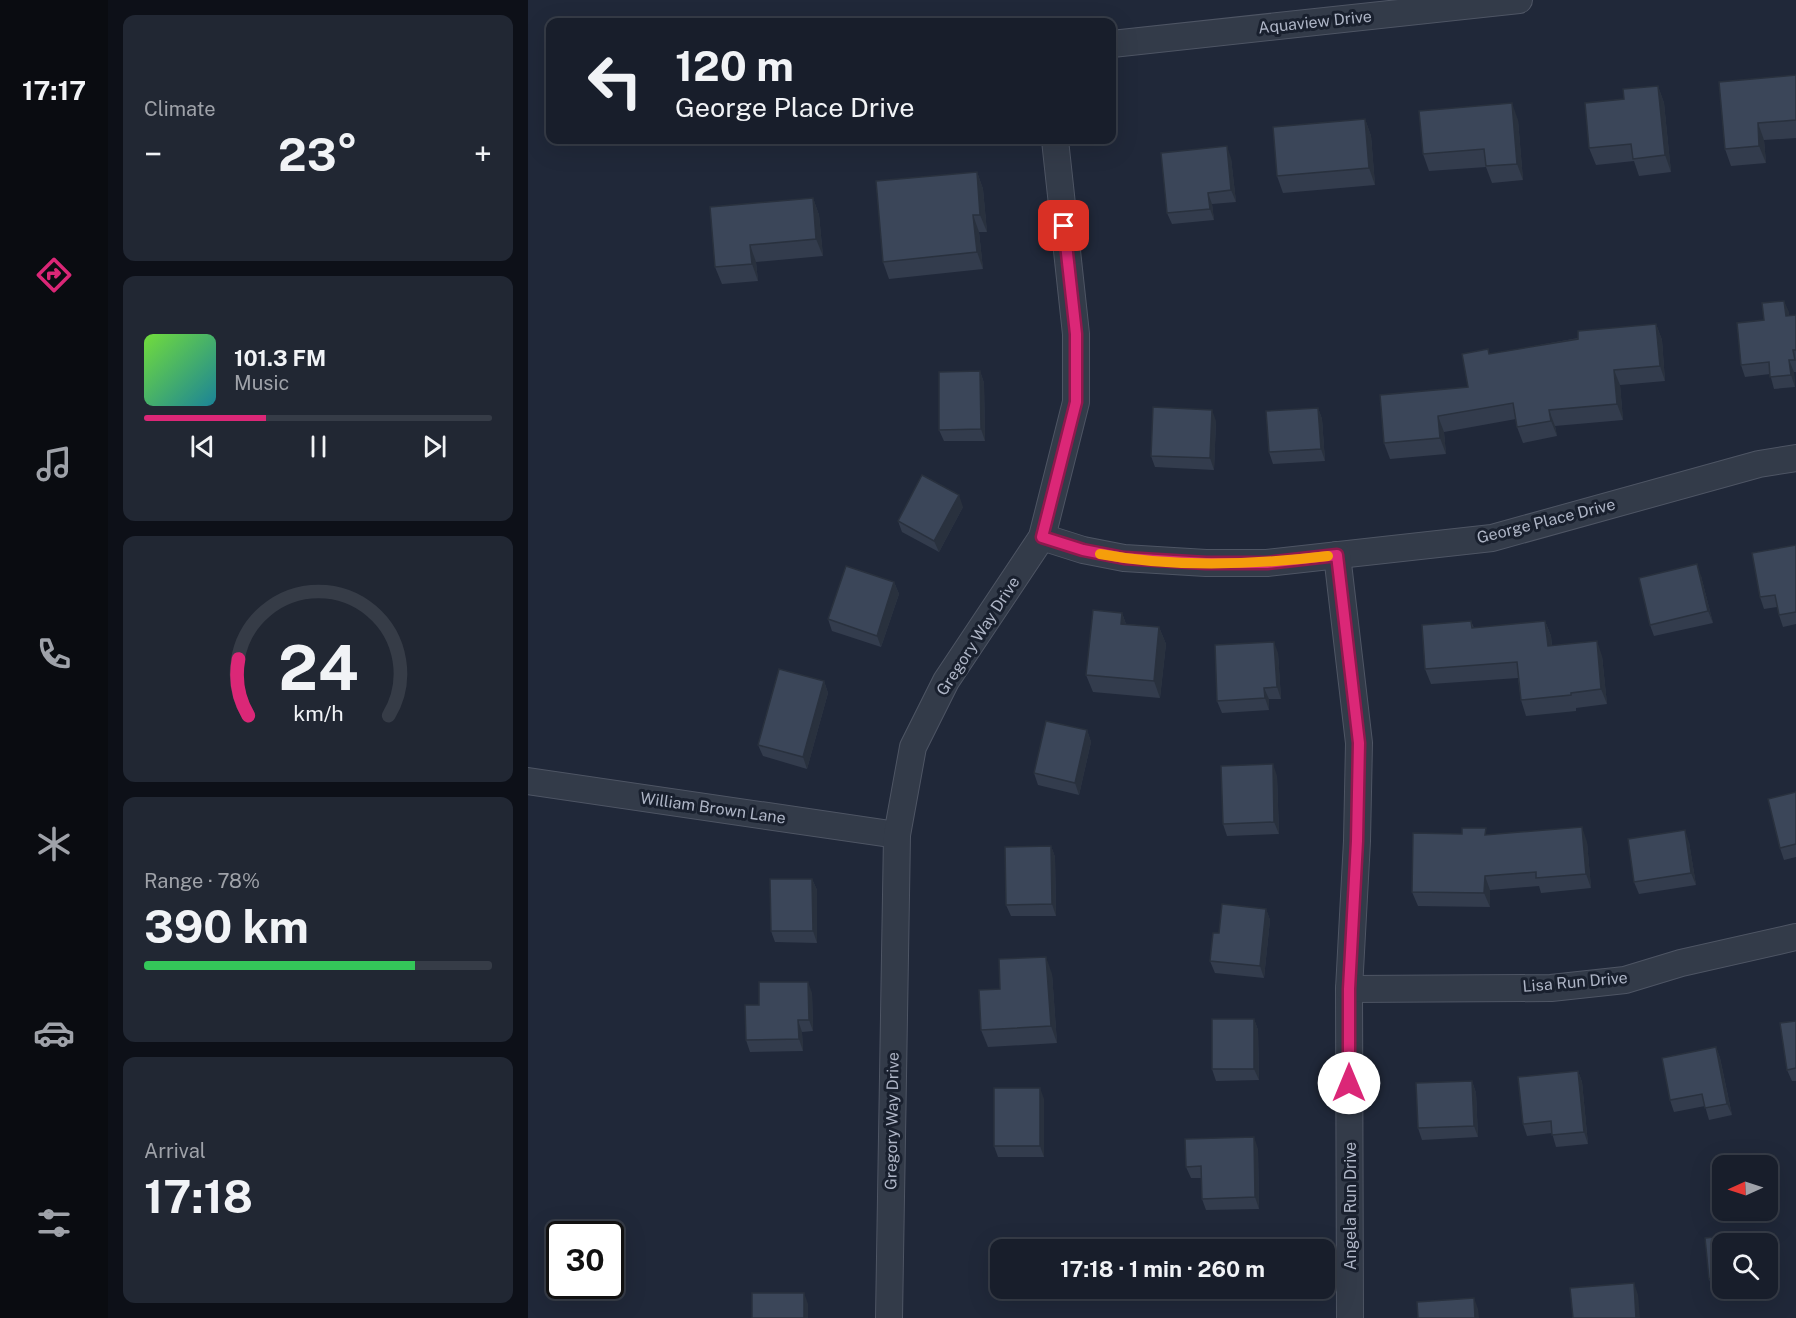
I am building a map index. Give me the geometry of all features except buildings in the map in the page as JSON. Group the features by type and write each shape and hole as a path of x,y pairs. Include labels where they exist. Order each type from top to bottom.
{"street":[{"name":"Aquaview Drive","path":"1116,44 1519,0"},
{"name":"Gregory Way Drive","path":"889,1318 897,835 913,747 946,681 1042,537 1076,402 1076,334 1055,144"},
{"name":"George Place Drive","path":"1042,537 1083,550 1136,559 1206,563 1267,563 1492,538 1759,464 1796,458"},
{"name":"Angela Run Drive","path":"1337,555 1359,743 1357,841 1349,989 1350,1318"},
{"name":"William Brown Lane","path":"528,781 897,835"},
{"name":"Lisa Run Drive","path":"1349,989 1551,988 1624,980 1681,963 1796,937"}],"slow traffic":[{"path":"1100,554 1124,558 1206,563 1267,563 1328,556"}],"route":[{"path":"1064,226 1076,334 1076,402 1042,537 1083,550 1124,558 1206,563 1267,563 1337,555 1359,743 1357,841 1349,989 1349,1083"}]}
